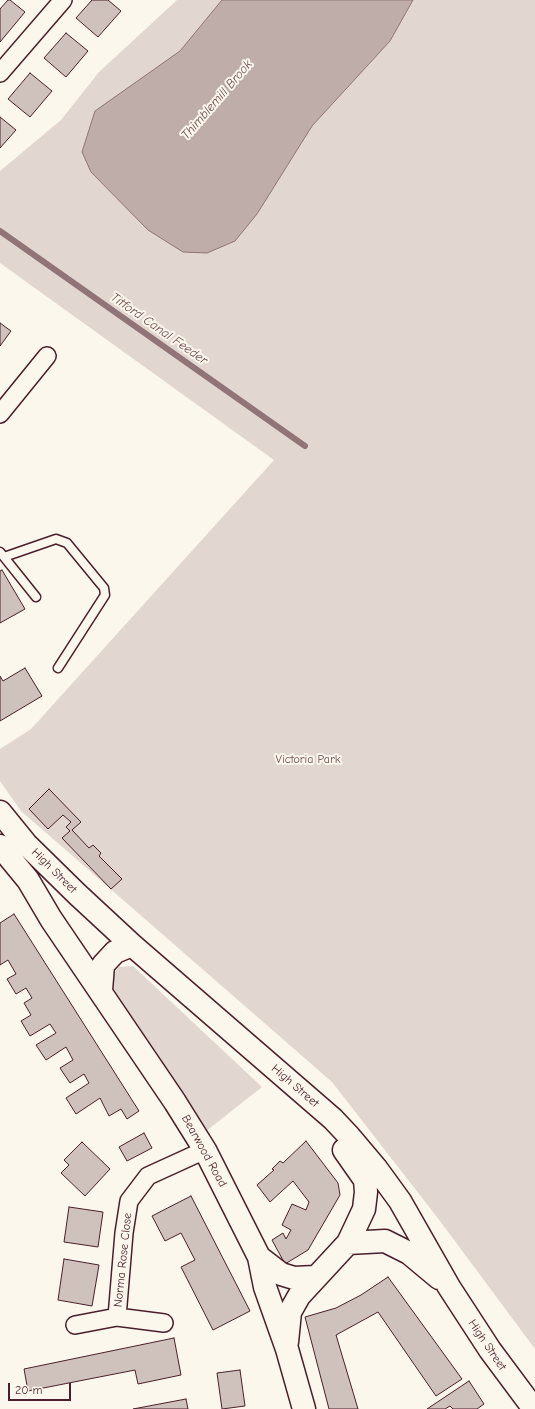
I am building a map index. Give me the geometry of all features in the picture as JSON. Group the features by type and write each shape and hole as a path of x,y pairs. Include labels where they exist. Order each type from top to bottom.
{"main road":[{"name":"High Street","path":"0,812 26,844 132,945 333,1119 376,1168 400,1201 449,1287 490,1350 534,1409"},
{"name":"High Street","path":"0,846 28,880 51,919"},
{"path":"51,919 56,906 65,899 77,894"},
{"name":"Bearwood Road","path":"51,919 101,990 205,1150 259,1257 264,1287 287,1349 304,1409"},
{"path":"101,990 103,965 115,952 132,945"},
{"path":"278,1071 352,1159 365,1180 366,1192 364,1209 348,1243 299,1296 290,1312 287,1349"},
{"path":"348,1243 385,1241 409,1253 449,1287"},
{"path":"259,1257 281,1274 294,1278 315,1277"}],"street":[{"path":"0,73 63,0"},
{"path":"0,414 47,356"},
{"name":"Norma Rose Close","path":"117,1317 124,1233 129,1201 148,1176 205,1150"},
{"name":"Norma Rose Close","path":"75,1325 117,1317 164,1323"}],"lane":[{"path":"36,597 2,554 56,538 68,543 104,588 105,596 58,668"}],"green space":[{"name":"Victoria Park","path":"177,0 535,0 535,1349 440,1221 332,1082 21,811 0,781 0,749 31,729 274,460 0,263 0,171 61,120 99,72"},
{"path":"133,966 262,1087 205,1132 112,997 109,980 119,967"}],"water":[{"name":"Thimblemill Brook","path":"222,0 413,0 390,41 312,126 257,214 235,241 207,253 183,252 148,230 91,172 82,152 95,111 180,51"}],"building":[{"path":"8,0 25,12 0,42 0,9"},
{"path":"92,0 108,0 121,11 98,37 76,18"},
{"path":"66,33 88,51 66,77 44,58"},
{"path":"30,73 52,91 30,117 8,99"},
{"path":"0,117 16,130 0,148"},
{"path":"0,323 11,331 0,346"},
{"path":"2,570 25,609 0,623 0,571"},
{"path":"25,668 42,696 0,721 0,676 3,681"},
{"path":"49,789 81,822 72,830 89,848 93,845 101,853 99,856 122,879 111,889 62,838 70,831 66,827 71,822 63,815 48,829 29,809"},
{"path":"14,914 139,1111 127,1119 121,1109 109,1116 100,1098 76,1114 66,1098 89,1083 84,1074 70,1083 60,1068 73,1060 66,1047 46,1060 36,1045 56,1033 50,1024 30,1036 21,1021 31,1015 24,1003 32,998 26,988 16,994 7,979 16,974 8,960 0,965 0,923"},
{"path":"144,1133 152,1148 127,1161 119,1147"},
{"path":"306,1141 338,1183 340,1195 308,1250 285,1264 272,1240 283,1233 286,1239 291,1230 282,1225 292,1204 306,1210 309,1202 293,1181 270,1202 257,1185 274,1170 272,1169 280,1161 283,1163"},
{"path":"82,1142 110,1169 85,1196 61,1173 69,1165 64,1160"},
{"path":"191,1196 250,1311 213,1330 181,1267 195,1260 181,1233 165,1241 152,1216"},
{"path":"69,1207 103,1212 98,1247 64,1242"},
{"path":"64,1259 99,1265 92,1306 58,1300"},
{"path":"388,1277 462,1379 436,1396 378,1312 336,1335 358,1409 329,1409 305,1317 336,1308 361,1295"},
{"path":"174,1338 181,1375 138,1384 135,1370 28,1391 24,1369"},
{"path":"240,1370 245,1406 222,1409 217,1373"},
{"path":"469,1381 484,1404 477,1409 453,1409 450,1406 445,1409 427,1409"},
{"path":"186,1399 188,1409 133,1409"}],"waterway":[{"name":"Titford Canal Feeder","path":"0,231 305,446"}]}
